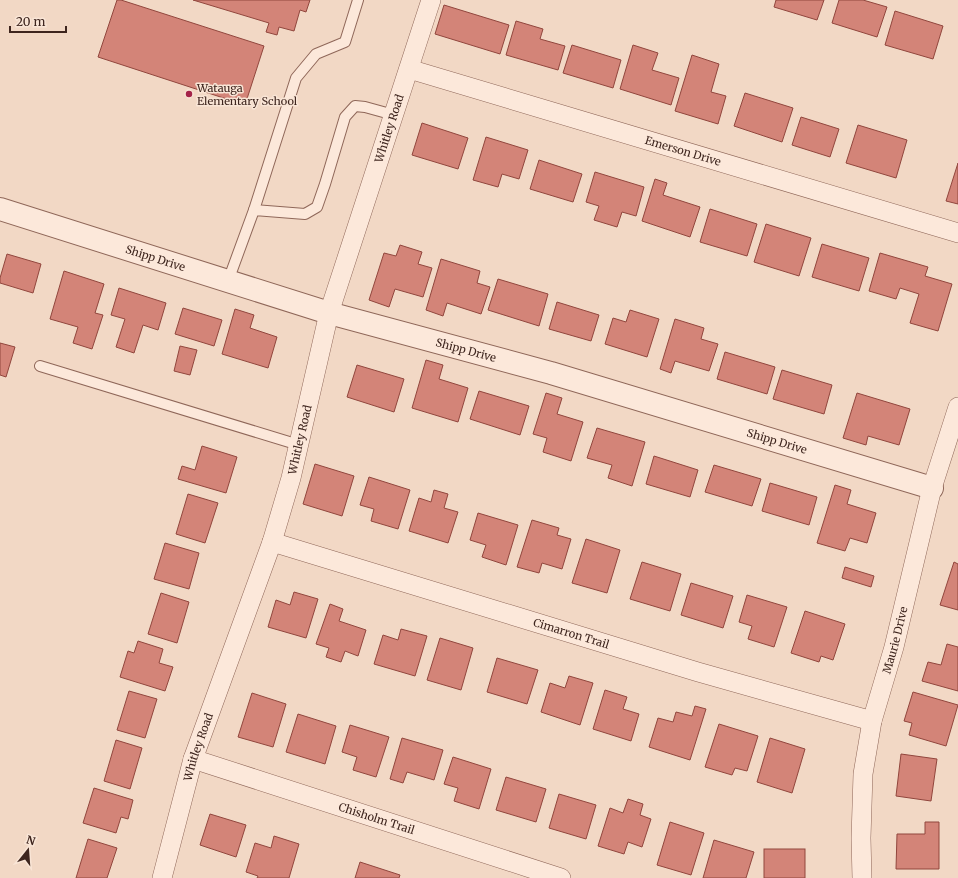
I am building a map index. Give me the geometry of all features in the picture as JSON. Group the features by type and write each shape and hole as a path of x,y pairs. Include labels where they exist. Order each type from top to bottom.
{"street":[{"name":"Whitley Road","path":"162,878 193,759 272,542 291,478 329,313 431,0"},
{"name":"Emerson Drive","path":"409,69 958,233"},
{"name":"Shipp Drive","path":"0,208 329,313 551,373 932,488"},
{"name":"Maurie Drive","path":"862,878 861,838 863,774 872,721 894,647 932,488 958,407"},
{"name":"Cimarron Trail","path":"272,542 698,672 872,721"},
{"name":"Chisholm Trail","path":"193,759 561,878"}],"lane":[{"path":"228,281 254,210 296,78 316,54 345,42 358,0"},
{"path":"254,210 305,214 317,208 345,117 356,106 394,115"},
{"path":"40,366 299,445"}],"building":[{"path":"117,0 264,46 245,105 98,57"},
{"path":"193,0 310,0 306,12 300,10 294,31 279,27 277,35 266,32 269,23"},
{"path":"776,0 824,0 817,20 774,7"},
{"path":"839,0 863,0 887,7 877,37 832,23"},
{"path":"444,5 509,25 500,54 435,34"},
{"path":"895,11 943,26 933,59 885,45"},
{"path":"516,21 543,29 540,39 565,46 558,70 506,55"},
{"path":"572,45 621,60 613,88 563,73"},
{"path":"633,45 658,53 652,70 679,78 671,105 620,89"},
{"path":"692,55 719,64 711,92 726,96 718,124 675,111"},
{"path":"745,93 793,108 782,142 734,126"},
{"path":"801,117 839,129 830,157 792,145"},
{"path":"422,123 468,138 458,169 412,155"},
{"path":"858,125 907,140 896,178 846,163"},
{"path":"486,137 528,150 519,179 502,174 498,187 473,180"},
{"path":"539,160 582,174 573,202 530,189"},
{"path":"958,163 958,204 946,201"},
{"path":"595,172 644,187 636,216 622,212 617,227 594,220 599,206 586,202"},
{"path":"655,179 667,183 663,195 700,207 690,237 642,221"},
{"path":"710,209 757,224 747,256 700,242"},
{"path":"766,224 811,238 799,276 754,262"},
{"path":"822,244 869,258 859,291 812,277"},
{"path":"400,245 422,252 418,264 432,268 423,297 395,289 389,307 369,300 384,253 396,256"},
{"path":"880,253 928,267 925,276 952,284 938,331 910,323 919,294 900,288 896,299 869,291"},
{"path":"7,254 41,264 33,293 0,283"},
{"path":"441,259 480,271 477,283 490,287 481,314 447,303 443,316 426,310"},
{"path":"64,271 104,284 95,313 103,315 92,349 73,343 78,327 50,319"},
{"path":"498,279 548,294 539,326 488,310"},
{"path":"119,288 166,303 158,330 143,325 134,353 116,347 125,319 111,315"},
{"path":"557,302 599,315 591,341 549,329"},
{"path":"183,308 222,320 214,346 175,334"},
{"path":"235,309 254,315 250,328 277,337 268,368 222,354"},
{"path":"630,310 659,319 647,357 605,344 613,318 626,322"},
{"path":"675,319 704,328 701,339 718,344 709,371 675,361 671,373 660,369"},
{"path":"0,343 15,347 6,377 0,375"},
{"path":"180,346 197,350 190,375 174,371"},
{"path":"725,352 775,367 767,394 717,379"},
{"path":"426,360 443,365 439,379 468,388 458,422 412,408"},
{"path":"357,365 404,379 394,412 347,397"},
{"path":"782,370 832,385 824,414 773,399"},
{"path":"479,391 529,406 520,435 470,419"},
{"path":"546,393 562,398 557,414 583,422 571,461 543,452 547,438 533,434"},
{"path":"857,393 910,409 899,445 868,436 866,445 843,438"},
{"path":"597,428 645,442 632,486 608,478 612,465 587,458"},
{"path":"202,446 237,457 226,493 178,479 182,466 195,470"},
{"path":"654,456 698,470 690,497 646,484"},
{"path":"315,464 354,476 342,516 303,504"},
{"path":"714,465 761,479 752,506 705,492"},
{"path":"369,477 410,490 398,529 371,521 374,509 360,505"},
{"path":"770,483 817,497 809,525 762,511"},
{"path":"835,485 851,490 847,504 876,513 867,543 850,538 845,551 817,543"},
{"path":"434,490 448,494 444,508 458,512 448,543 409,531 419,498 431,502"},
{"path":"188,494 218,503 205,543 176,534"},
{"path":"478,513 518,525 506,565 482,557 486,545 470,540"},
{"path":"532,520 559,528 557,535 571,539 562,569 542,563 539,573 517,567"},
{"path":"586,539 620,550 607,593 572,583"},
{"path":"165,543 199,553 189,589 154,579"},
{"path":"642,562 681,574 670,611 630,599"},
{"path":"954,562 958,564 958,610 940,605"},
{"path":"845,567 874,576 871,587 842,578"},
{"path":"691,583 733,596 723,628 681,615"},
{"path":"294,592 318,599 306,638 268,627 276,600 290,605"},
{"path":"161,593 189,602 177,643 148,634"},
{"path":"747,595 787,607 774,647 748,639 752,626 739,622"},
{"path":"330,604 343,609 339,621 366,630 358,656 345,651 341,662 326,657 329,648 316,644"},
{"path":"805,611 845,624 833,660 821,656 819,662 791,653"},
{"path":"401,629 427,636 415,676 374,664 383,635 398,640"},
{"path":"440,638 473,648 461,690 427,680"},
{"path":"138,641 163,649 159,663 173,667 165,691 120,677 128,651 134,653"},
{"path":"947,644 958,647 958,691 922,681 928,662 941,665"},
{"path":"497,658 538,670 527,704 487,692"},
{"path":"569,676 593,683 580,725 541,712 550,683 565,688"},
{"path":"605,690 627,697 623,709 639,714 631,741 593,729"},
{"path":"129,691 157,699 145,738 117,730"},
{"path":"913,692 958,705 946,746 909,735 912,723 904,721"},
{"path":"252,693 286,704 273,747 238,737"},
{"path":"695,706 706,709 690,760 649,747 658,718 673,722 676,712 692,716"},
{"path":"298,714 336,726 325,764 286,752"},
{"path":"719,724 758,736 747,771 735,768 732,775 705,767"},
{"path":"350,725 389,737 376,777 353,770 357,757 342,752"},
{"path":"402,738 443,750 434,780 407,772 403,783 390,779"},
{"path":"770,738 805,749 792,793 757,782"},
{"path":"116,740 142,748 130,789 104,781"},
{"path":"901,754 937,759 931,801 896,796"},
{"path":"453,757 491,769 479,809 454,801 458,788 444,784"},
{"path":"506,777 546,789 536,822 496,810"},
{"path":"94,788 133,800 128,819 121,817 116,833 83,823"},
{"path":"559,794 596,805 586,839 549,828"},
{"path":"628,799 643,804 640,815 651,819 642,847 628,842 624,854 598,846 610,808 623,813"},
{"path":"210,814 246,825 236,857 200,845"},
{"path":"670,822 704,833 691,875 657,865"},
{"path":"925,822 939,822 939,869 896,869 897,834 925,834"},
{"path":"274,836 299,844 289,878 257,878 258,876 246,872 255,843 271,848"},
{"path":"88,839 117,848 107,878 76,878"},
{"path":"714,840 754,852 746,878 703,878"},
{"path":"764,849 805,849 805,878 764,878"},
{"path":"360,862 400,875 399,878 355,878"}],"place":[{"name":"Watauga Elementary School","path":"189,94"}]}
